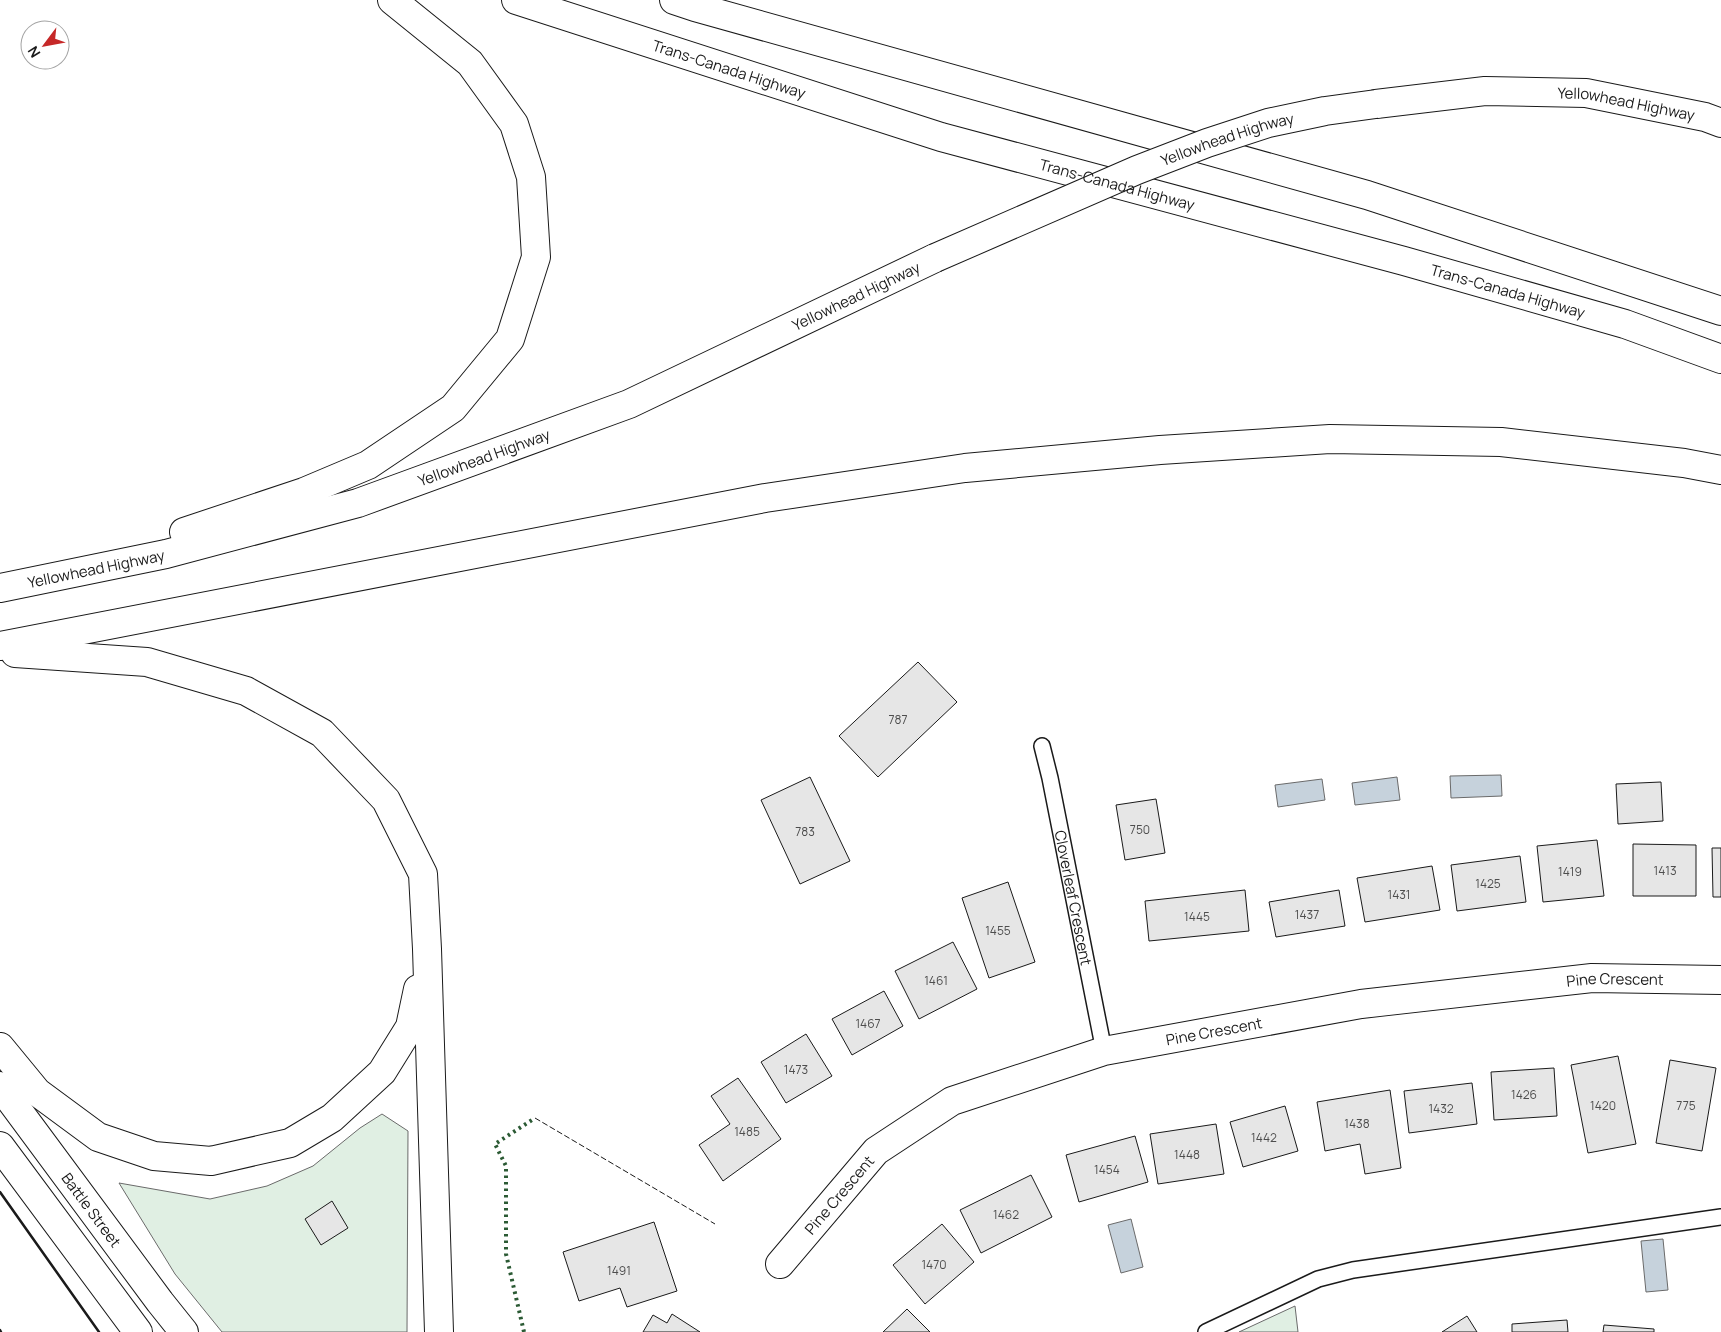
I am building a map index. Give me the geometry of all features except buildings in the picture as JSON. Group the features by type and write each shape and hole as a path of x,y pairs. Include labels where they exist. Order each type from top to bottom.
{"main road":[{"path":"0,587 174,535 304,492 368,465 453,408 510,339 536,257 531,177 514,124 470,63 392,0"},
{"name":"Trans-Canada Highway","path":"516,0 941,138 1423,266 1625,324 1721,359"},
{"path":"674,0 1367,195 1721,311"},
{"name":"Yellowhead Highway","path":"0,587 166,554 358,502 629,404 935,258 1137,170 1207,143 1268,123 1325,111 1485,91 1586,93 1705,117 1721,123"},
{"path":"0,646 765,498 965,468 1160,450 1330,439 1501,442 1684,463 1721,470"},
{"path":"0,652 146,662 246,691 322,733 386,800 423,874 439,1332"},
{"path":"0,1048 38,1092 98,1137 154,1156 211,1161 290,1143 332,1118 382,1072 410,1027 427,949"},
{"name":"Pine Crescent","path":"780,1264 876,1151 952,1101 1104,1051 1361,1004 1592,978 1721,980"},
{"name":"Battle Street","path":"0,1086 184,1332"},
{"path":"0,1146 138,1332"}],"lane":[{"name":"Cloverleaf Crescent","path":"1042,746 1104,1051"},
{"path":"1206,1332 1318,1279 1353,1270 1721,1217"}],"green space":[{"path":"382,1114 408,1131 407,1332 222,1332 175,1274 119,1183 210,1199 267,1186 313,1166 360,1128"},
{"path":"1295,1306 1298,1332 1239,1332"}],"shaded area":[{"path":"1501,775 1502,796 1451,798 1450,776"},
{"path":"1397,777 1400,800 1355,805 1352,783"},
{"path":"1322,779 1325,800 1278,807 1275,785"},
{"path":"1131,1219 1143,1267 1121,1273 1108,1225"},
{"path":"1663,1239 1668,1290 1646,1292 1641,1241"}],"hedge":[{"path":"524,1332 506,1254 506,1166 495,1144 535,1118"}],"fence":[{"path":"535,1118 715,1224"}],"wall":[{"path":"0,1192 99,1332"}]}
